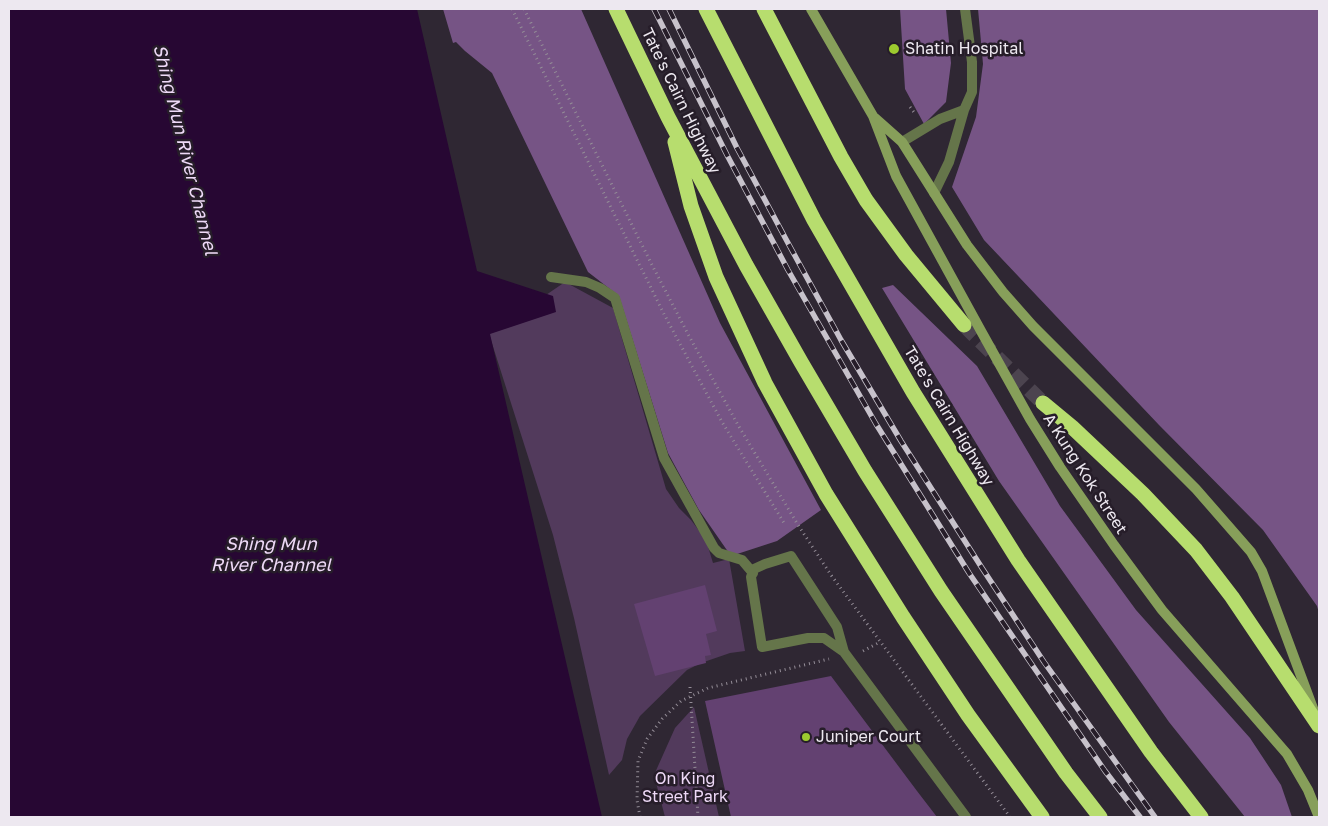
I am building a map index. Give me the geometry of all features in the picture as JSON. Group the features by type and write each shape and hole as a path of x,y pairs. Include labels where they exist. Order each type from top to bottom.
{"highway":[{"name":"Tate's Cairn Highway","path":"616,9 668,117 746,265 865,471 941,591 1066,773 1100,817"},
{"name":"Tate's Cairn Highway","path":"706,9 814,220 973,491 1151,752 1200,817"},
{"path":"764,9 832,141 866,200 906,255 964,325"},
{"path":"668,117 691,206 716,278 765,383 826,494 903,617 968,715 1042,817"},
{"path":"1042,403 1072,426 1143,494 1196,550 1232,597 1319,726"}],"main road":[{"name":"A Kung Kok Street","path":"811,9 873,116 896,176 1030,419 1060,467 1162,610 1287,754 1308,790 1319,817"},
{"name":"A Kung Kok Street","path":"873,116 902,142 967,245 1027,319 1196,489 1251,552 1262,571 1319,726"},
{"path":"896,176 895,155 902,142"}],"street":[{"path":"934,193 949,162 964,110 972,92 972,62 965,9"},
{"path":"902,142 940,119 964,110"},
{"path":"551,277 586,282 600,288 615,298 664,458 714,548 719,553 742,560 753,573"},
{"path":"844,652 837,627 791,556 754,569 751,577 762,647 808,638 824,638 844,652 966,817"}],"path":[{"path":"512,9 665,316 722,422 784,523"},
{"path":"524,9 651,263 720,393 813,549 1010,817"},
{"path":"869,648 880,642"},
{"path":"640,817 637,800 638,761 647,739 662,718 681,701 708,688 827,660"},
{"path":"690,687 698,817"}],"green space":[{"path":"565,282 613,308 666,489 706,540 713,563 729,559 745,651 730,653 687,670 640,716 627,739 622,760 609,775 574,618 553,535 489,334"},
{"name":"On King Street Park","path":"694,707 719,817 665,817 654,775 675,728"}],"shaded area":[{"path":"443,9 581,9 720,323 821,510 777,541 731,556 699,510 668,453 619,296 588,272 492,73 456,42 453,43"},
{"path":"900,9 946,9 951,63 946,102 924,124 905,89"},
{"path":"978,9 1319,9 1319,613 1317,606 1263,530 1159,425 984,240 952,187 976,117 983,64"},
{"path":"893,285 977,366 1060,506 1136,610 1250,738 1281,785 1292,817 1245,817 1169,722 999,481 882,288"}],"water":[{"name":"Shing Mun River Channel","path":"9,9 417,9 477,271 553,296 556,312 490,334 602,817 9,817"}],"building":[{"path":"705,585 717,631 706,634 711,655 705,656 706,663 655,676 634,604"},
{"path":"831,676 937,817 731,817 705,701"}],"tunnel":[{"path":"964,325 1043,403"}],"railway":[{"path":"654,9 727,155 788,270 876,424 969,573 1105,771 1140,817"},
{"path":"669,9 737,148 788,243 841,340 901,441 1044,662 1155,817"}],"place":[{"name":"Shatin Hospital","path":"894,49"},
{"name":"Juniper Court","path":"806,737"}]}
